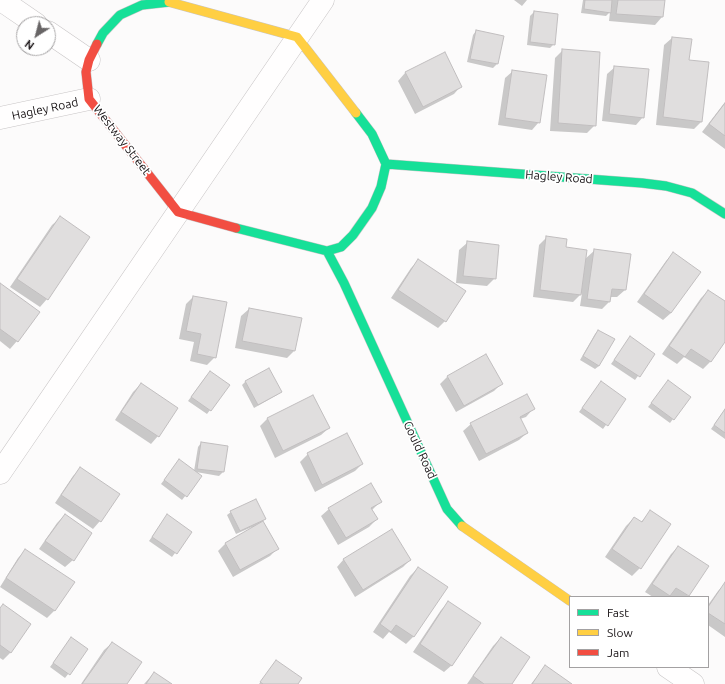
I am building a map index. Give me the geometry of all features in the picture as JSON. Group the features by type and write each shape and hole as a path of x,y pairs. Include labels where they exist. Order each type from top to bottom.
{"street":[{"path":"1,0 24,16"},
{"path":"0,473 322,0"},
{"name":"Westway Street","path":"178,212 89,99 86,72 89,60 103,33 120,15 142,4 169,2 297,37"},
{"path":"56,37 89,60"},
{"path":"178,212 327,251 341,247 353,235 372,208 381,187 386,164 372,134 297,37"},
{"name":"Hagley Road","path":"0,118 89,99"},
{"name":"Hagley Road","path":"386,164 666,186 692,193 725,214"},
{"name":"Gould Road","path":"327,251 347,290 447,509 464,529 569,600"},
{"path":"670,668 694,684"}],"building":[{"path":"585,0 612,0 611,13 584,9"},
{"path":"618,0 665,0 663,17 616,14"},
{"path":"534,11 558,14 555,45 530,42"},
{"path":"476,30 504,36 498,64 470,59"},
{"path":"672,37 692,39 689,60 709,62 702,122 663,117"},
{"path":"562,49 600,52 596,126 558,123"},
{"path":"445,52 462,87 423,107 405,72"},
{"path":"614,66 649,69 644,118 609,114"},
{"path":"512,70 547,75 540,123 505,118"},
{"path":"725,103 725,136 709,124"},
{"path":"60,216 90,237 48,300 17,279"},
{"path":"546,236 567,239 566,247 587,250 581,295 540,290"},
{"path":"467,241 499,245 496,279 463,276"},
{"path":"594,249 631,254 626,290 612,289 610,302 587,299"},
{"path":"673,252 701,272 671,313 644,294"},
{"path":"418,259 466,291 446,322 398,290"},
{"path":"0,283 40,312 18,342 0,329"},
{"path":"708,290 725,301 725,342 711,362 691,349 685,357 669,346"},
{"path":"193,296 227,302 216,358 197,354 201,334 186,331"},
{"path":"249,308 302,318 295,351 242,341"},
{"path":"598,330 615,339 599,366 583,356"},
{"path":"630,336 655,354 640,377 614,360"},
{"path":"486,354 503,384 464,406 447,376"},
{"path":"269,368 282,392 258,405 245,381"},
{"path":"210,371 230,385 211,411 191,397"},
{"path":"668,380 691,397 674,420 651,403"},
{"path":"601,381 626,399 608,426 582,408"},
{"path":"141,383 178,408 159,437 121,412"},
{"path":"527,394 535,409 520,417 528,433 486,454 470,423"},
{"path":"313,395 330,428 283,451 267,418"},
{"path":"725,409 725,433 714,425"},
{"path":"347,433 363,464 322,485 307,453"},
{"path":"201,442 228,446 224,472 197,469"},
{"path":"179,459 202,476 187,497 164,480"},
{"path":"80,467 120,494 101,522 61,495"},
{"path":"371,483 382,502 371,508 378,519 346,538 328,508"},
{"path":"256,499 266,519 240,531 230,511"},
{"path":"650,510 671,524 641,569 612,549 634,517 642,522"},
{"path":"65,514 92,533 74,561 45,541"},
{"path":"167,514 192,532 177,554 152,537"},
{"path":"263,521 279,549 240,570 225,543"},
{"path":"392,529 411,560 363,590 343,559"},
{"path":"678,546 709,566 689,596 676,588 670,596 652,584"},
{"path":"25,549 75,582 55,611 6,578"},
{"path":"418,567 448,587 414,637 396,625 391,632 380,624"},
{"path":"725,582 725,624 709,614 709,606"},
{"path":"448,601 481,623 452,666 420,644"},
{"path":"3,604 31,624 11,653 0,645 0,608"},
{"path":"71,637 88,649 70,675 53,663"},
{"path":"501,637 530,657 512,684 484,684 473,676"},
{"path":"112,642 142,662 127,684 82,684"},
{"path":"276,660 302,678 298,684 263,684 260,682"},
{"path":"545,665 572,684 532,684"},
{"path":"154,672 172,684 146,684"}],"traffic: fast":[{"path":"97,44 103,33 120,15 142,5 169,2"},
{"path":"236,228 327,251 341,247 353,235 372,208 381,187 386,164 372,134 356,113"},
{"path":"386,164 666,186 692,193 725,214"},
{"path":"327,251 344,283 447,509 462,526"}],"traffic: slow":[{"path":"169,2 297,37 356,113"},
{"path":"462,526 569,600"}],"traffic: jam":[{"path":"97,44 89,60 86,72 89,99 178,212 236,228"}]}
